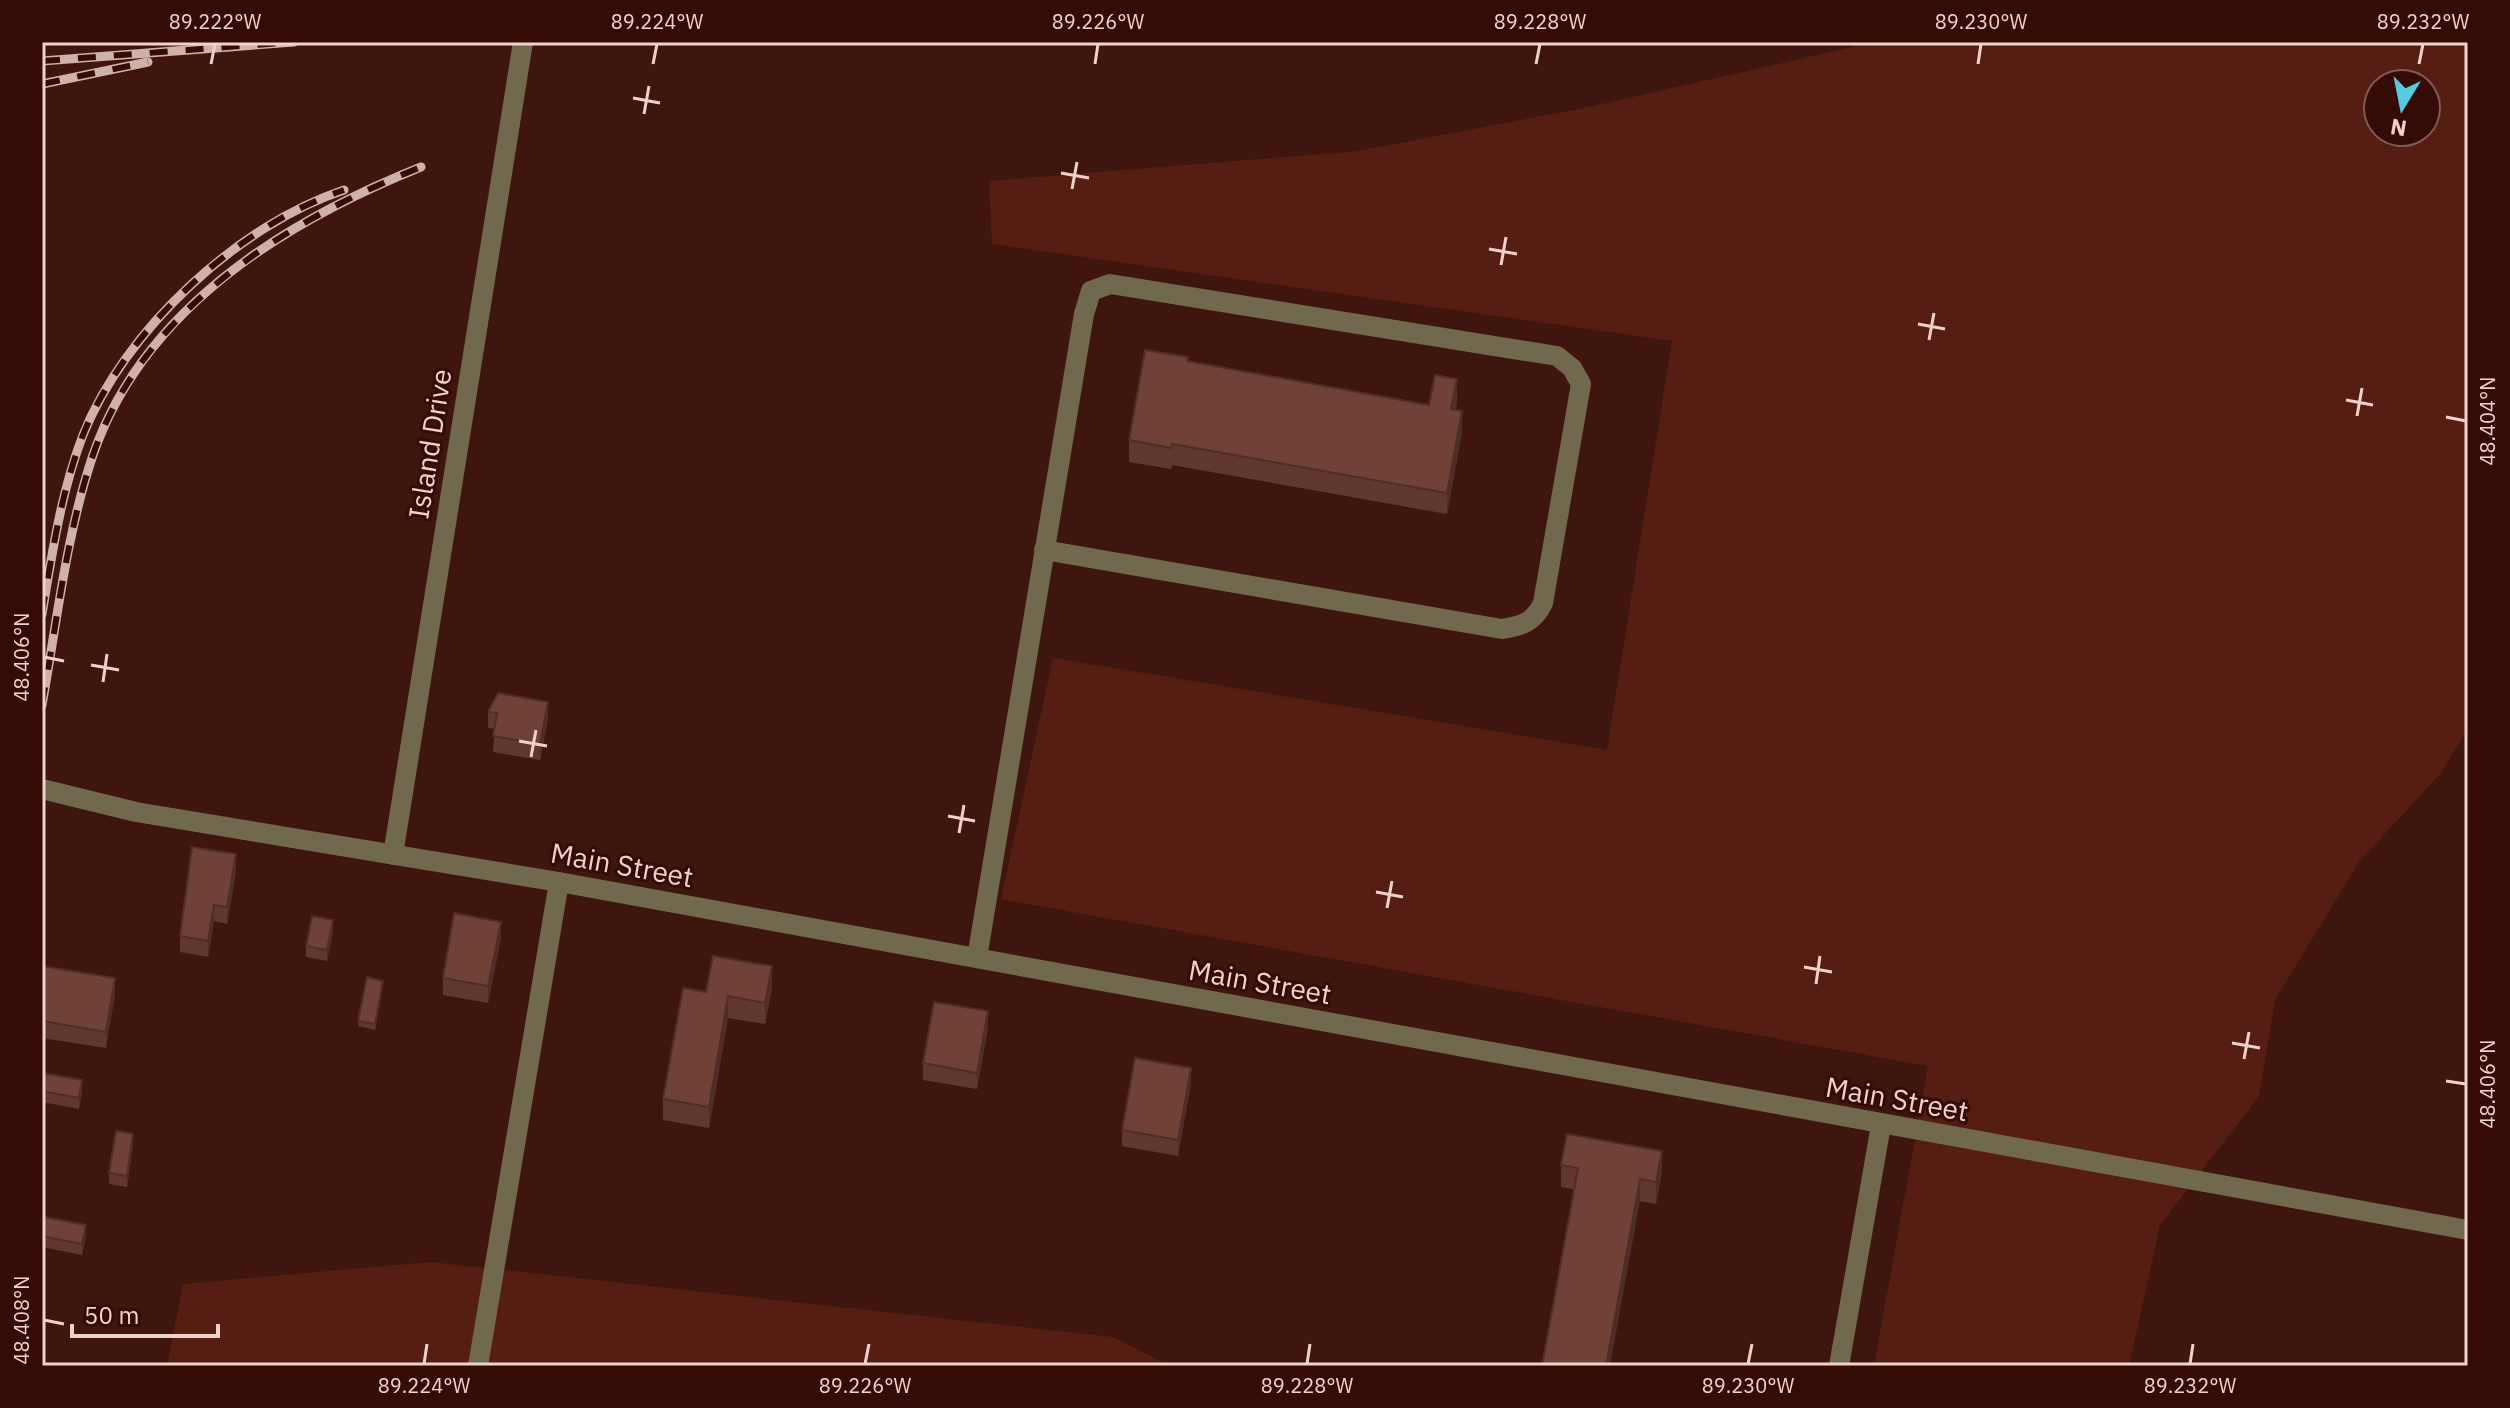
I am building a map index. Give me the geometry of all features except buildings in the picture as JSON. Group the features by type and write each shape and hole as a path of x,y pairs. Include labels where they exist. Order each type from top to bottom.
{"street":[{"name":"Island Drive","path":"393,855 523,42"},
{"path":"977,958 1044,550 1084,314 1091,291 1110,284 1557,356 1572,368 1581,384 1543,603 1536,618 1520,626 1502,629 1044,550"},
{"name":"Main Street","path":"42,789 136,812 559,882 2468,1230"},
{"path":"478,1366 559,882"},
{"path":"1839,1366 1881,1125"}],"shaded area":[{"path":"1874,42 2468,42 2468,729 2440,774 2359,862 2275,1000 2259,1096 2160,1225 2129,1366 1874,1366 1928,1066 1001,899 1053,658 1607,750 1672,341 992,244 989,181 1358,151 1589,107"},
{"path":"430,1262 1113,1337 1170,1366 167,1366 183,1284"}],"railway":[{"path":"42,61 294,42"},
{"path":"42,84 148,62"},
{"path":"42,705 69,547 84,485 93,455 116,403 146,356 183,314 225,276 271,243 320,214 421,167"},
{"path":"42,614 58,523 75,457 102,396 126,358 189,287 226,255 264,228 304,206 344,190"}]}
